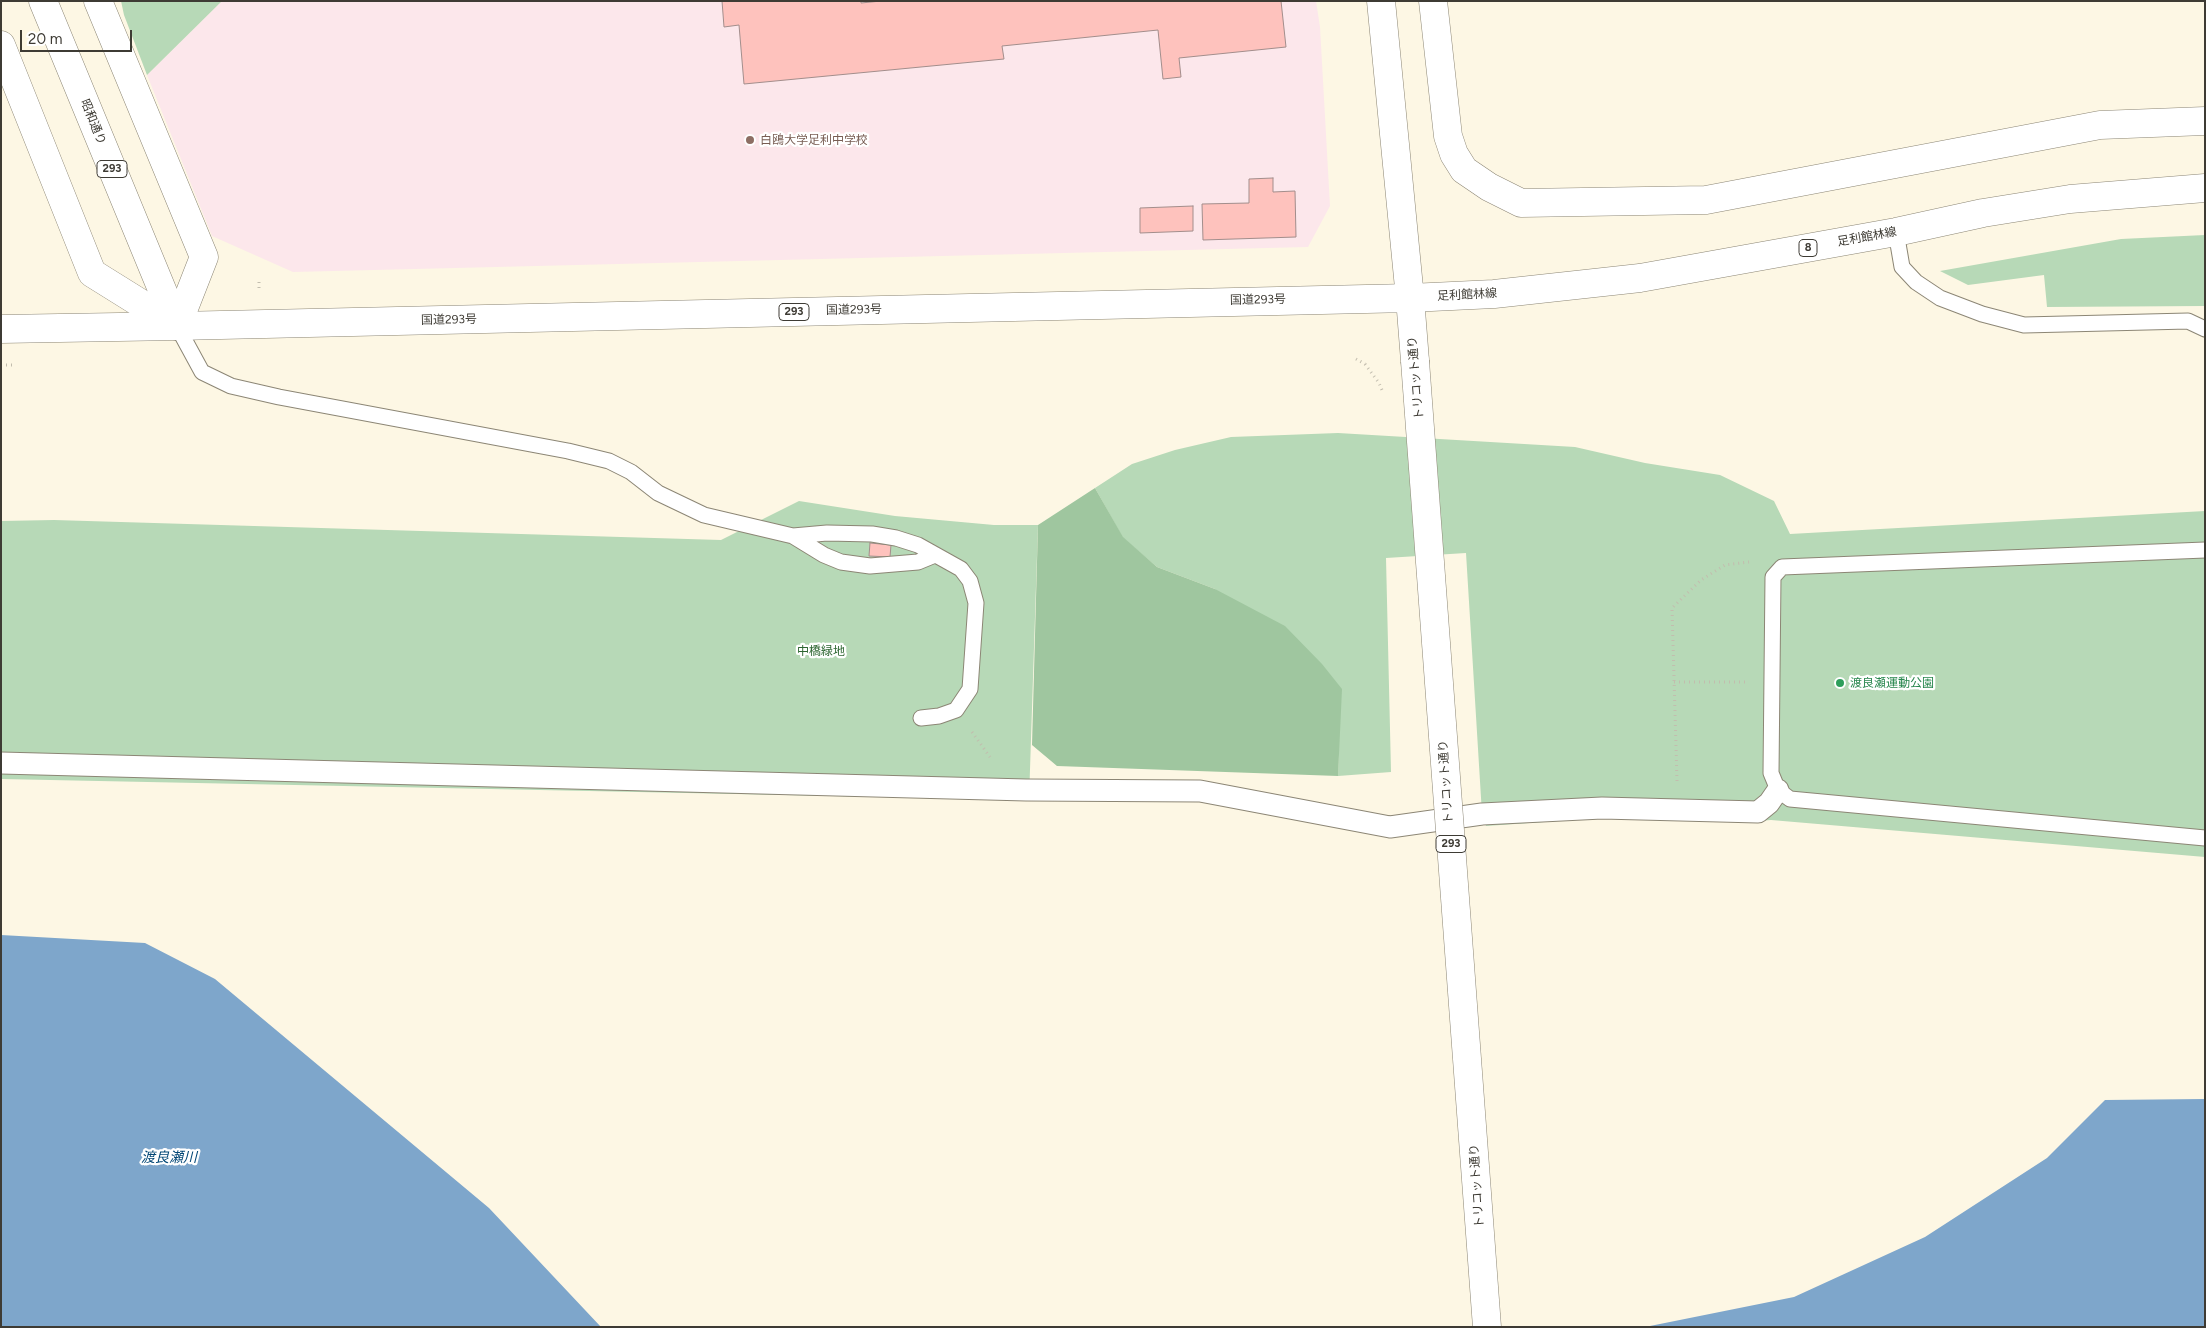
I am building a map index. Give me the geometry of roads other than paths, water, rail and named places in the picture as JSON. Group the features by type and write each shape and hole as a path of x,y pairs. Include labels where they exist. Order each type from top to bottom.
{"main road":[{"path":"1,45 92,273 177,326 204,257 98,1"},
{"name":"トリコット通り","path":"1381,1 1394,151 1410,298 1487,1327"},
{"path":"1433,1 1448,136 1454,154 1464,170 1489,187 1521,203 1706,200 2100,125 2205,121"},
{"name":"昭和通り","path":"45,7 177,326"},
{"name":"足利館林線","path":"1410,298 1494,294 1640,278 1896,232 1983,213 2070,199 2205,188"},
{"name":"国道293号","path":"1,329 1410,298"}],"street":[{"path":"1,763 1026,790 1200,792 1390,827 1482,814 1602,808 1758,812 1778,790"}],"lane":[{"path":"1896,232 1902,267 1916,282 1940,298 1982,314 2024,325 2188,322 2205,329"},
{"path":"177,326 202,372 232,386 279,397 609,460 631,472 658,492 704,515 793,536 827,533 872,534 896,538 935,555 961,569 970,581 976,603 970,689 956,710 939,716 922,718"},
{"path":"793,536 817,551 841,562 870,566 918,562 935,555"},
{"path":"2205,550 1782,567 1773,577 1770,773 1778,790 1790,799 2205,838"}],"water":[{"name":"渡良瀬川","path":"1,935 145,943 215,979 489,1208 601,1327 1,1327"},
{"path":"2205,1099 2205,1327 1645,1327 1794,1297 1925,1237 2047,1158 2105,1100"}],"place":[{"name":"白鴎大学足利中学校","path":"750,140"},
{"name":"渡良瀬運動公園","path":"1840,683"}],"park label":[{"name":"中橋緑地","path":"821,651"}]}
